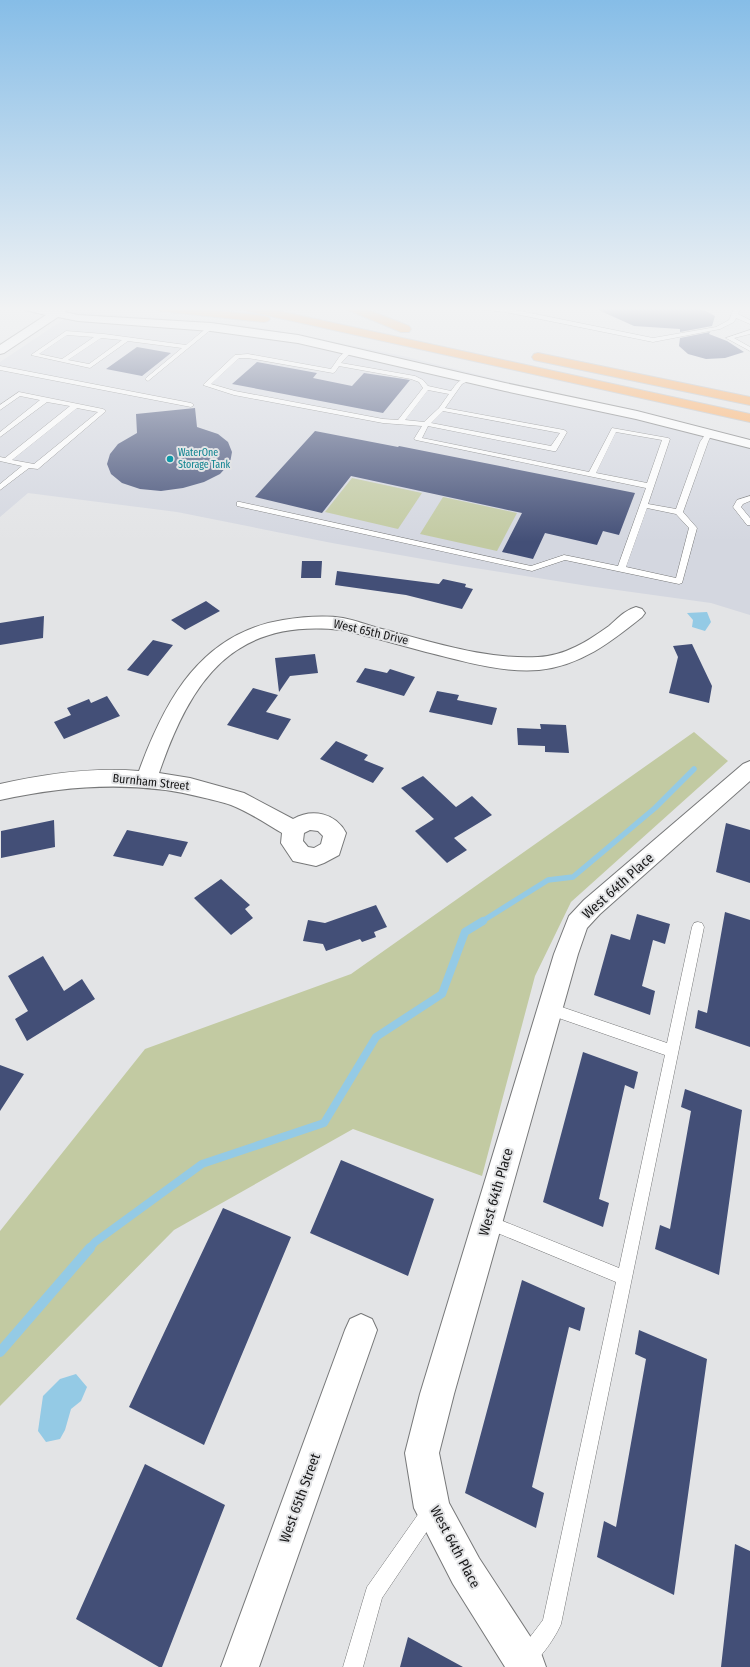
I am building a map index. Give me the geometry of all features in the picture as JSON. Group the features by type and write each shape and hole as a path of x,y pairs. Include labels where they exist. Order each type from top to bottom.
{"highway":[{"path":"602,386 750,418"},
{"path":"678,386 750,401"}],"street":[{"path":"499,386 637,416 750,444"},
{"name":"West 65th Drive","path":"147,780 154,759 182,696 205,665 221,652 244,638 272,627 299,622 327,622 343,624 502,664 529,664 555,661 576,654 609,634 636,612"},
{"name":"West 64th Place","path":"526,1664 466,1571 432,1508 422,1453 437,1394 550,1009 578,922 592,907 749,772"},
{"name":"Burnham Street","path":"0,792 34,784 78,778 147,780 176,783 242,800 293,829"},
{"name":"West 65th Street","path":"240,1667 360,1330"}],"lane":[{"path":"92,386 191,405"},
{"path":"209,386 241,394 383,421 426,424 553,449 564,432 441,409"},
{"path":"458,386 441,409 426,424 418,439 649,486"},
{"path":"400,422 426,388 453,393"},
{"path":"0,408 19,394 102,411 35,467 3,460"},
{"path":"0,435 45,400"},
{"path":"3,460 75,406"},
{"path":"592,474 614,429 666,439 621,569"},
{"path":"679,512 704,442 709,433"},
{"path":"0,488 28,465"},
{"path":"750,498 740,502 738,507 750,523"},
{"path":"240,504 532,569 564,557 679,581 693,528 679,512 644,505"},
{"path":"526,1664 552,1624 698,928"},
{"path":"550,1009 672,1051"},
{"path":"488,1222 624,1278"},
{"path":"353,1667 374,1594 432,1508"}],"shaded area":[{"path":"0,386 523,386 750,442 750,615 711,603 588,586 462,566 332,543 177,512 28,493 0,517"}],"green space":[{"path":"352,478 422,493 398,529 325,512"},
{"path":"443,497 517,513 497,551 420,534"},
{"path":"694,732 728,761 571,902 535,976 482,1176 353,1129 174,1230 0,1406 0,1231 145,1049 351,974"}],"water":[{"path":"707,612 711,622 705,631 692,627 693,620 687,613"},
{"path":"76,1374 87,1387 81,1401 71,1409 65,1430 60,1439 46,1442 38,1431 43,1396 60,1379"}],"building":[{"path":"241,386 405,386 383,413"},
{"name":"WaterOne Storage Tank","path":"195,408 197,427 218,434 228,442 232,452 230,463 220,474 204,482 183,488 161,491 140,489 122,483 111,474 107,464 110,454 118,444 137,433 136,414"},
{"path":"315,431 399,446 635,493 619,535 603,531 597,545 545,533 533,559 502,552 522,513 351,476 322,513 255,497"},
{"path":"302,561 322,561 321,578 301,578"},
{"path":"337,571 439,584 443,579 466,584 465,587 473,589 462,609 406,595 335,585"},
{"path":"206,601 220,611 185,630 171,620"},
{"path":"44,616 43,638 0,645 0,623"},
{"path":"153,640 173,645 148,676 127,670"},
{"path":"692,644 712,686 709,703 669,693 678,657 673,646"},
{"path":"315,654 318,673 290,676 279,692 275,658"},
{"path":"365,668 387,673 390,669 415,677 404,696 356,682"},
{"path":"253,688 278,695 266,712 291,719 278,740 227,725"},
{"path":"437,691 459,695 457,700 497,708 492,725 429,712"},
{"path":"107,696 120,716 64,739 54,722 71,715 67,708 89,699 91,703"},
{"path":"540,724 566,725 569,753 545,752 545,746 518,745 517,728 541,729"},
{"path":"336,741 368,755 364,760 384,768 373,783 320,759"},
{"path":"423,776 456,807 472,796 492,815 454,838 467,850 447,863 415,831 434,819 401,788"},
{"path":"54,820 55,847 1,858 1,831"},
{"path":"726,823 750,830 750,883 716,872"},
{"path":"127,830 188,842 181,857 169,854 163,866 113,856"},
{"path":"221,879 250,905 245,909 253,918 231,935 194,898"},
{"path":"376,905 387,927 374,932 376,937 362,942 360,939 326,951 323,944 303,941 308,920 325,923"},
{"path":"725,912 750,920 750,1047 695,1028 698,1010 707,1013"},
{"path":"637,914 670,924 665,944 653,940 642,986 655,991 650,1015 594,995 611,934 630,940"},
{"path":"43,956 64,991 82,979 95,999 27,1041 15,1019 28,1011 8,976"},
{"path":"583,1052 638,1072 634,1089 625,1085 599,1199 609,1203 603,1227 543,1202"},
{"path":"0,1065 24,1074 0,1111"},
{"path":"685,1089 742,1110 719,1275 655,1249 660,1225 670,1229 691,1111 681,1107"},
{"path":"341,1160 434,1199 408,1276 310,1233"},
{"path":"223,1208 291,1237 204,1445 129,1407"},
{"path":"522,1280 585,1308 580,1331 569,1327 532,1487 544,1493 536,1528 465,1493"},
{"path":"639,1330 707,1359 674,1595 597,1557 604,1521 616,1527 646,1359 635,1354"},
{"path":"145,1464 225,1505 162,1667 159,1667 76,1619"},
{"path":"735,1544 750,1551 750,1667 721,1667"},
{"path":"408,1637 463,1667 400,1667"}],"waterway":[{"path":"481,922 548,880 573,877 655,808 694,769"},
{"path":"89,1249 95,1242 202,1164 324,1123 376,1037 442,994 465,932 483,921"},
{"path":"0,1352 90,1248"}],"place":[{"name":"WaterOne Storage Tank","path":"170,459"}]}
